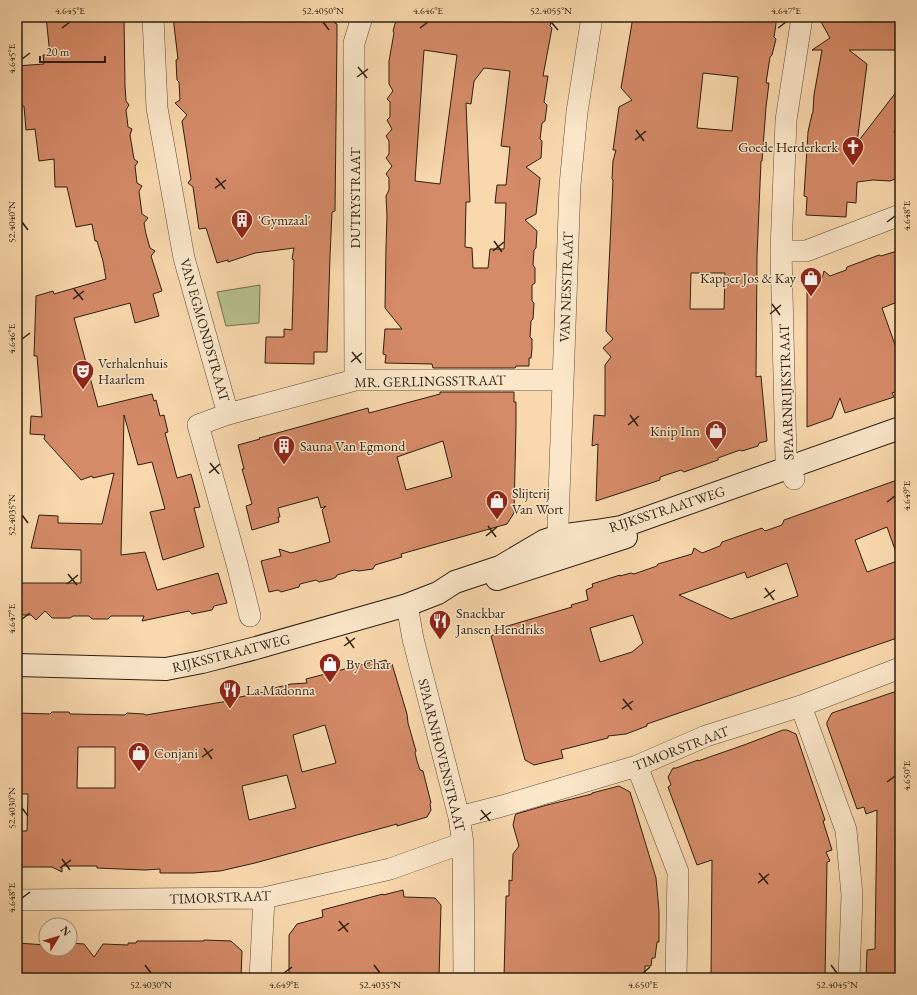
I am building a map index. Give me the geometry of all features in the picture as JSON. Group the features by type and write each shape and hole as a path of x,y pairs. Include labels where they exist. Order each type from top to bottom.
{"main road":[{"name":"RIJKSSTRAATWEG","path":"438,592 458,591 561,559 792,473 900,428"},
{"name":"RIJKSSTRAATWEG","path":"17,665 166,669 202,662 407,605 438,592 455,582 500,567 544,541 559,536 621,527 900,440"}],"street":[{"name":"VAN EGMONDSTRAAT","path":"153,17 157,108 184,258 228,414 198,425 238,564 250,616"},
{"name":"DUTRYSTRAAT","path":"355,380 354,43 362,17"},
{"name":"VAN NESSTRAAT","path":"561,559 558,523 570,185 577,112 592,17"},
{"name":"SPAARNRIJKSTRAAT","path":"792,473 786,459 781,251 786,120 802,17"},
{"path":"781,251 806,251 900,215"},
{"name":"MR. GERLINGSSTRAAT","path":"228,414 355,380 563,380"},
{"name":"SPAARNHOVENSTRAAT","path":"407,605 413,639 459,817 463,843 464,978"},
{"name":"TIMORSTRAAT","path":"459,817 502,806 637,766 706,736 801,706 900,668"},
{"path":"801,706 846,830 852,895 849,978"},
{"path":"637,766 678,872 676,978"},
{"name":"TIMORSTRAAT","path":"17,900 264,898 390,868 463,843"},
{"path":"260,978 264,898"}],"green space":[{"path":"260,285 259,323 226,326 217,292"}],"building":[{"path":"46,17 124,17 125,86 126,101 129,105 126,110 128,127 132,129 130,135 134,159 138,162 135,166 137,183 142,186 139,191 142,214 148,218 144,223 146,234 150,248 155,251 151,256 162,291 153,294 159,316 135,323 130,303 74,318 98,407 152,394 154,401 156,400 160,416 164,415 168,432 165,433 177,478 191,474 200,507 194,508 204,547 163,560 150,512 165,509 152,462 138,465 124,415 121,555 145,552 157,590 218,573 227,603 214,606 212,610 192,614 189,611 142,621 144,616 111,616 108,619 92,619 89,616 52,618 45,611 36,620 31,615 17,615 17,583 81,583 81,550 31,548 39,515 58,516 58,523 102,524 114,473 93,478 92,476 81,480 44,439 45,435 30,434 31,416 42,417 37,356 34,356 36,296 53,291 54,294 106,279 103,261 97,241 95,241 92,224 76,227 67,187 55,187 54,159 39,161 35,129 26,130 24,106 17,107 17,66 44,64 43,55 50,55"},
{"path":"173,17 335,17 335,23 337,24 337,35 335,211 332,212 327,352 314,352 314,364 265,363 266,337 284,337 284,329 292,330 294,260 292,259 294,248 255,253 228,262 228,260 217,263 206,228 199,229 193,187 188,183 191,179 182,121 187,115 175,103 180,100 176,60 178,59"},
{"path":"397,17 552,17 550,26 552,28 543,76 548,76 544,102 547,105 545,121 542,123 540,139 542,141 541,158 526,167 540,178 536,214 525,220 537,231 533,265 535,268 535,283 532,285 532,301 534,303 530,337 532,339 532,349 531,358 529,358 529,366 516,366 515,368 433,368 432,364 385,363 386,355 383,354 385,329 402,329 385,308 386,196 389,190 389,178 386,174 392,166 386,158 389,154 389,141 386,136 392,129 387,120 390,117 390,102 387,99 393,91 389,84 389,61 394,33 393,31","holes":["424,50 457,55 440,184 415,181","484,68 510,71 501,146 510,147 506,185 497,185 495,203 506,203 504,249 490,249 488,268 473,268 472,248 465,247 466,202 470,202 466,103 471,104 474,81"]},
{"path":"633,17 777,17 774,37 776,39 772,55 770,57 766,83 769,83 761,161 757,256 756,377 761,376 767,441 759,443 758,446 742,451 740,450 718,458 718,460 684,472 681,470 660,477 660,480 596,501 598,444 592,446 594,415 605,416 605,365 611,357 603,348 613,339 606,331 612,179 613,161 616,150 613,150 619,107 632,100 621,88","holes":["703,73 738,77 732,131 697,128","691,273 725,273 724,309 690,309"]},
{"path":"830,17 900,17 900,50 849,50 867,64 857,143 900,87 900,128 894,131 900,146 900,177 890,181 873,180 857,182 856,203 847,202 846,217 806,215 807,197 804,196 808,132 813,112 814,95 822,50 812,50 830,38 820,20 829,22"},
{"path":"900,250 900,301 882,308 900,359 900,390 892,393 894,397 845,413 840,398 832,418 807,427 807,285 822,279 824,271 830,276 846,270 847,267 879,255 881,256"},
{"path":"440,392 514,392 514,402 516,402 516,425 514,513 507,524 401,554 402,557 375,565 373,569 359,571 354,570 337,575 332,579 319,582 316,580 300,584 299,587 281,592 278,590 269,592 261,561 281,556 279,549 291,553 330,542 322,510 326,506 321,508 318,497 278,508 280,517 278,517 279,522 252,530 246,506 252,504 242,469 244,469 238,445 368,408 369,413 440,394","holes":["443,441 452,477 406,490 397,457"]},
{"path":"900,479 900,558 898,558 887,527 855,540 867,572 900,560 900,637 647,724 647,726 626,734 608,736 608,738 561,750 563,758 534,765 525,760 491,636 495,634 494,630 572,607 571,605 588,600 586,590 593,587 592,584 620,575 631,573 634,574 657,566 658,564 692,554 694,548 702,553 720,546 722,542 762,528 765,531 782,525 784,520","holes":["787,563 798,596 731,619 679,595 745,572 747,578","633,615 643,643 632,652 600,662 590,628"]},
{"path":"386,660 387,664 392,664 407,714 417,761 420,770 423,771 431,803 431,810 427,817 220,871 160,873 160,869 145,870 97,868 97,866 62,866 62,872 52,867 17,867 17,831 27,831 28,794 17,794 17,713 50,714 52,712 69,712 70,714 125,715 127,713 146,715 228,701 230,699 270,691 270,689 291,684 307,683 306,679 372,662 372,664","holes":["325,725 336,763 302,772 293,735","78,747 115,747 115,788 77,788","287,775 296,808 249,820 242,786"]},
{"path":"900,690 900,975 892,974 892,978 866,978 867,950 875,949 877,810 866,814 864,807 857,809 827,722 832,713"},
{"path":"783,730 796,734 825,820 823,821 832,850 826,852 830,861 827,862 825,978 711,978 712,860 697,865 668,787 671,785 668,777 673,768 698,761"},
{"path":"619,786 630,792 656,878 659,911 659,942 657,942 655,958 652,958 651,966 645,966 645,978 504,978 506,896 509,896 509,880 512,881 513,854 519,846 513,825 516,814"},
{"path":"403,890 404,897 435,898 441,905 439,978 289,978 289,935 297,924 323,917 322,910"},
{"path":"137,941 231,941 242,951 241,978 181,978 181,976 135,978 17,977 17,943 38,944 38,957 78,957 78,944 84,944 94,957 103,944 128,945 128,943 136,943"}],"place":[{"name":"Goede Herderkerk","path":"853,166"},
{"name":"'Gymzaal'","path":"242,240"},
{"name":"Kapper Jos & Kay","path":"811,298"},
{"name":"Verhalenhuis Haarlem","path":"83,390"},
{"name":"Knip Inn","path":"716,450"},
{"name":"Sauna Van Egmond","path":"284,466"},
{"name":"Slijterij Van Wort","path":"497,520"},
{"name":"Snackbar Jansen Hendriks","path":"440,640"},
{"name":"By Char","path":"330,684"},
{"name":"La Madonna","path":"230,710"},
{"name":"Conjani","path":"139,772"}]}
